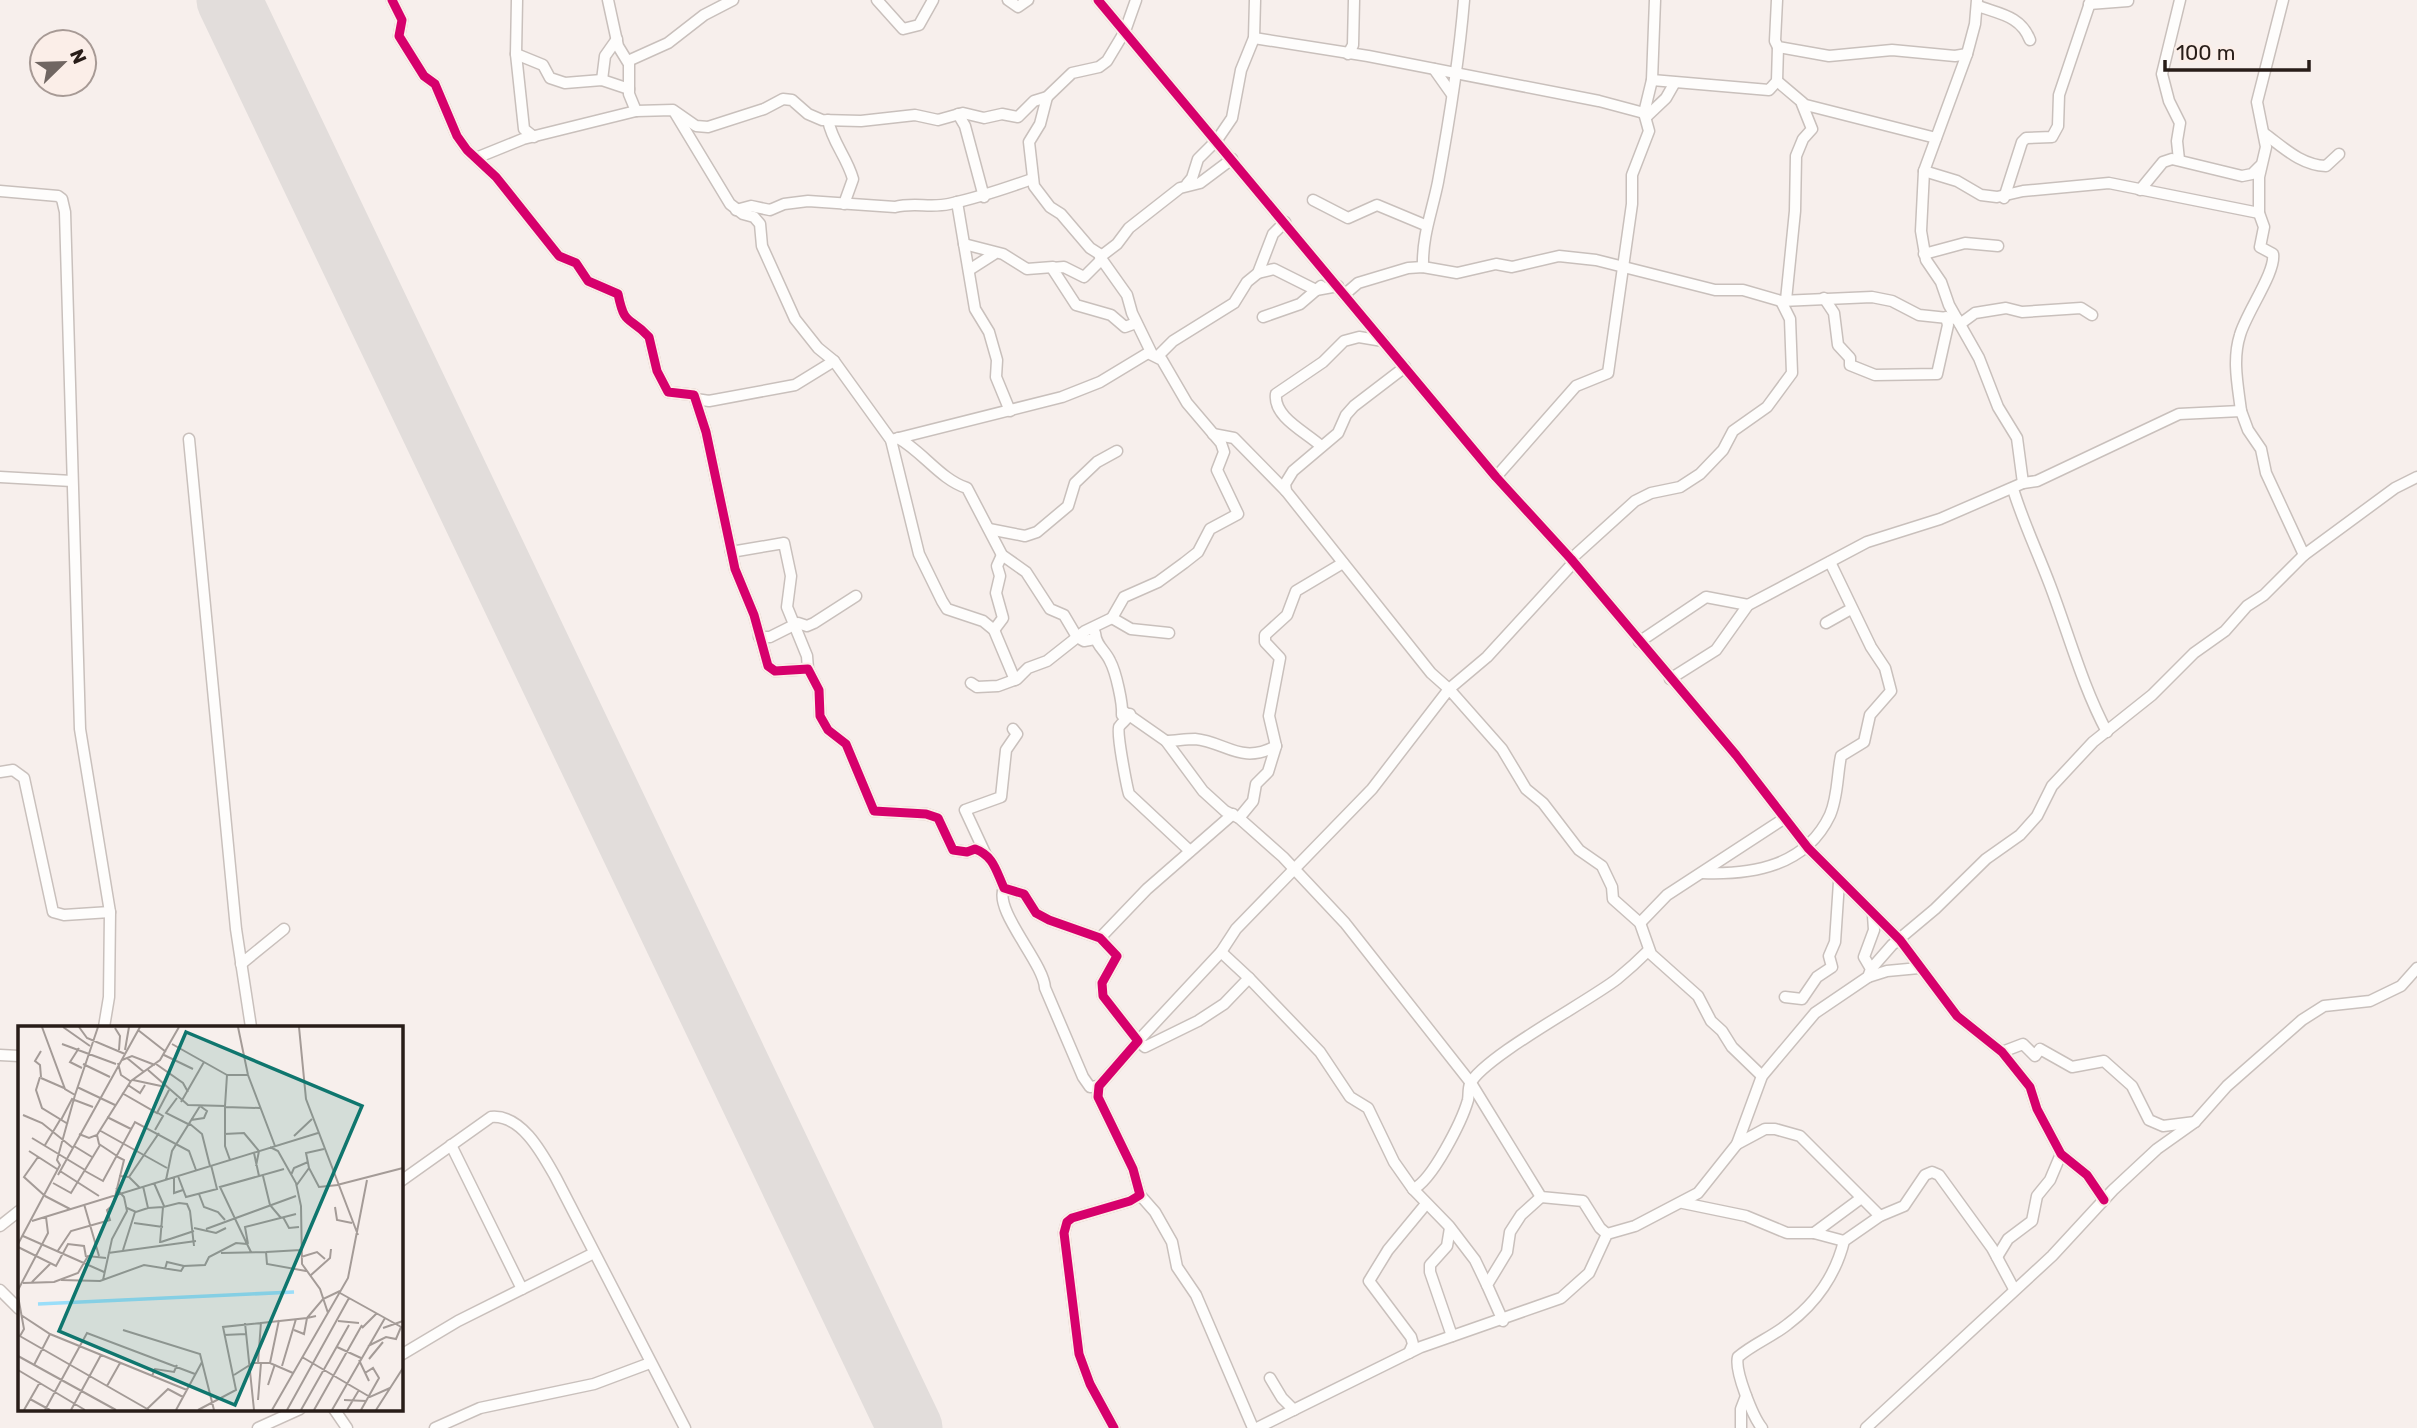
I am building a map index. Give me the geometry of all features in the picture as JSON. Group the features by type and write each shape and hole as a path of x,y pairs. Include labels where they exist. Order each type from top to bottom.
{"street":[{"path":"392,0 402,20 398,33 401,40 424,76 435,84 457,136 496,177 559,256 580,267 588,281 618,294 620,310 626,320 649,337 657,371 668,392 674,395 691,393 696,399 731,552 771,670 808,669"},
{"path":"517,0 516,54 523,134"},
{"path":"608,0 617,39 628,61 629,89 636,111"},
{"path":"628,61 668,43 704,15 733,0"},
{"path":"877,0 903,29 919,25 933,0"},
{"path":"1007,0 1014,7 1028,0"},
{"path":"1098,0 1496,477 1572,561 1737,755 1808,848 1839,882 1900,940 1957,1016 2002,1052 2030,1087 2037,1109 2062,1154 2087,1175 2104,1200"},
{"path":"476,158 523,134 534,137 636,111 673,110 696,126 708,127 764,109 783,99 792,100 814,118 828,120 861,121 915,115 938,120 958,114 984,118 1002,114 1018,117 1034,101 1047,97 1072,73 1099,68 1107,61 1125,31 1136,0"},
{"path":"1069,297 1074,282 1084,277 1136,222 1187,184 1192,178 1198,159 1217,141 1234,110 1241,70 1254,38 1255,0"},
{"path":"1350,50 1354,0"},
{"path":"1423,267 1425,225 1433,205 1451,93 1458,74 1464,0"},
{"path":"1496,477 1576,386 1607,375 1632,204 1632,175 1649,131 1645,115 1651,80 1655,0"},
{"path":"1651,80 1769,90 1777,81 1777,0"},
{"path":"2179,159 2177,141 2180,123 2169,101 2162,74 2180,0"},
{"path":"2283,0 2257,102 2266,147 2261,165 2259,214 2264,227 2260,249 2273,254 2274,263 2250,305 2239,336 2235,374 2241,411 2248,430 2262,449 2266,473 2304,555"},
{"path":"2004,198 2022,142 2026,138 2052,137 2056,132 2059,95 2090,2 2128,1"},
{"path":"2031,40 2025,27 2011,17 1978,3 1967,54 1924,171 1921,231 1924,254 1987,376 1998,407 2017,438 2021,518 2064,623 2083,685 2107,732"},
{"path":"1254,38 1350,50 1362,55 1599,100 1645,115"},
{"path":"602,80 605,56 617,39"},
{"path":"1778,47 1846,57 1892,50 1955,56 1967,54"},
{"path":"516,54 543,65 550,78 565,83 602,80 629,89"},
{"path":"1434,69 1451,93"},
{"path":"1777,81 1803,103 1936,138"},
{"path":"1645,115 1666,98 1674,84"},
{"path":"736,210 751,206 770,210 808,201 895,206 907,203 925,207 984,197 1032,179 1035,173 1029,142 1040,124 1047,97"},
{"path":"1096,1090 1222,952 1236,929 1372,789 1449,689 1487,657 1572,561 1635,501 1680,487 1700,474 1723,450 1733,431 1762,413 1792,373 1788,301 1796,156 1802,139 1812,129 1801,107 1803,103"},
{"path":"673,110 736,210 754,216 760,224 762,246 795,319 818,348 834,361 894,439 922,454 957,484 967,488 1002,555 1026,572 1050,609 1063,615 1077,637 1084,641 1112,618 1124,597 1172,573 1198,552 1210,529 1238,514 1217,470 1224,452 1213,434 1187,403 1155,355 1136,323 1127,295 1101,258 1061,214 1050,207 1032,179"},
{"path":"958,114 965,126 984,197"},
{"path":"828,120 831,136 842,150 853,179 844,204"},
{"path":"2265,134 2303,162 2314,166 2326,166 2339,154"},
{"path":"1187,184 1200,183 1232,159"},
{"path":"2140,190 2163,162 2179,159 2242,176 2252,174 2261,165"},
{"path":"1924,171 1957,181 1981,195 2004,198 2023,191 2109,183 2259,214"},
{"path":"0,191 53,195 62,199 63,204 80,729 110,912 109,997 104,1026"},
{"path":"1313,200 1348,218 1369,206 1377,205 1425,225"},
{"path":"2239,208 2259,201"},
{"path":"957,202 975,309 989,332 997,360 996,377 1010,411"},
{"path":"1258,273 1273,234 1285,222"},
{"path":"1924,254 1965,243 1998,246"},
{"path":"964,244 994,254 1003,254 1027,269 1064,267 1084,277"},
{"path":"969,270 994,254"},
{"path":"894,439 1062,397 1100,382 1144,355 1155,355 1230,307 1247,282 1258,273 1274,269 1316,290 1341,291 1371,278 1423,267 1457,273 1496,264 1512,267 1559,256 1623,266 1691,285 1743,290 1788,301 1872,297 1892,301 1919,315 1946,317 1958,322"},
{"path":"1053,267 1069,297 1082,309 1111,315 1125,327 1136,323"},
{"path":"1263,317 1300,304 1316,290 1328,274"},
{"path":"1824,298 1834,313 1838,345 1850,358 1850,365 1875,375 1937,374 1948,326 1946,317"},
{"path":"1958,322 1975,313 2006,308 2022,312 2081,308 2092,315"},
{"path":"1321,446 1290,423 1280,411 1276,394 1323,362 1344,341 1359,337 1383,341"},
{"path":"818,348 824,367"},
{"path":"696,399 709,401 748,392 768,392 811,377 834,361"},
{"path":"1286,491 1286,480 1338,433 1346,415 1354,406 1405,367"},
{"path":"1670,679 1716,650 1748,605 1867,542 1940,519 2018,486 2037,481 2179,414 2241,411"},
{"path":"1213,434 1234,438 1286,491 1431,673 1449,689 1502,750 1526,789 1543,803 1579,850 1602,866 1612,887 1613,899 1640,923 1649,950 1698,996 1711,1021 1722,1031 1732,1047 1762,1076"},
{"path":"189,439 240,964 251,1026"},
{"path":"894,439 919,554 942,601 947,609 983,621 994,630 1016,675"},
{"path":"989,528 1026,536 1037,532 1068,506 1075,483 1097,462 1117,451"},
{"path":"0,477 72,481"},
{"path":"1013,729 1017,734 1006,750 1001,797 965,810 985,853 993,861 1004,888 1002,899 1031,957 1043,974 1045,988 1133,1169 1140,1195 1155,1212 1172,1242 1177,1267 1196,1295 1255,1428 1409,1353 1452,1336 1503,1321 1511,1314 1571,1293 1588,1273 1607,1234 1635,1226 1698,1193 1737,1144 1762,1076 1815,1013 1870,973 1900,940 1986,859 2020,835 2036,816 2052,786 2093,741 2152,695 2194,653 2225,631 2247,606 2264,595 2304,555 2385,494 2417,477"},
{"path":"731,552 784,543 791,576 786,607 807,656 808,669 819,690 820,716 828,730 846,744 874,811 932,815 940,821 953,850 961,853 975,849 985,853"},
{"path":"994,630 1003,618 996,590 1000,576 997,566 1002,555"},
{"path":"1702,873 1732,874 1771,866 1808,848 1830,814 1841,757 1864,742 1870,715 1891,691 1885,668 1851,609 1830,562"},
{"path":"1100,939 1141,895 1190,851 1253,801 1256,785 1268,772 1276,746 1269,716 1280,658 1265,642 1265,635 1287,615 1296,591 1343,563"},
{"path":"759,637 770,637 798,623 807,626 856,596"},
{"path":"1639,642 1703,597 1748,605"},
{"path":"1826,623 1851,609"},
{"path":"1112,618 1131,629 1168,633"},
{"path":"1095,634 1113,667 1126,713 1117,738 1129,780 1129,794 1190,851"},
{"path":"971,683 977,687 998,686 1047,661 1077,637"},
{"path":"1126,713 1166,741 1203,791 1236,816 1295,870 1376,961 1471,1083 1541,1197"},
{"path":"1166,741 1194,739 1244,754 1264,753 1276,746"},
{"path":"0,772 13,770 24,778 53,912 64,915 110,912"},
{"path":"1640,923 1667,895 1785,818"},
{"path":"1785,997 1802,999 1817,977 1832,967 1829,956 1835,942 1839,882"},
{"path":"1004,888 1024,894 1037,912 1049,920 1100,939 1118,959 1102,983 1103,996 1145,1048 1198,1021 1224,1004 1249,978"},
{"path":"1870,973 1864,957 1874,930 1873,915"},
{"path":"240,964 284,929"},
{"path":"1417,1190 1427,1180 1454,1136 1471,1083 1499,1057 1560,1013 1616,979 1649,950"},
{"path":"1222,952 1314,1045 1339,1076 1350,1097 1368,1108 1394,1161 1426,1204 1450,1228 1475,1260 1503,1321"},
{"path":"1870,973 1919,968"},
{"path":"1866,1428 2052,1256 2104,1200 2157,1149 2195,1122 2227,1086 2302,1020 2324,1006 2370,1001 2401,986 2417,968"},
{"path":"2002,1052 2023,1044 2035,1056 2042,1049 2072,1067 2104,1061 2132,1086 2149,1120 2163,1126 2195,1122"},
{"path":"0,1055 18,1056"},
{"path":"402,1180 491,1117 502,1116 517,1125 540,1149 685,1428"},
{"path":"1737,1144 1765,1129 1800,1136 1809,1142 1828,1167 1880,1216"},
{"path":"451,1145 522,1289"},
{"path":"1997,1257 2008,1239 2032,1221 2037,1196 2050,1180 2062,1154"},
{"path":"1762,1428 1746,1396 1736,1364 1738,1357 1790,1323 1827,1285 1840,1260 1844,1241 1880,1216 1904,1206 1924,1175 1936,1173 1997,1257 2014,1289"},
{"path":"1114,1428 1085,1374 1079,1354 1064,1233 1067,1222 1072,1218 1140,1195"},
{"path":"1487,1286 1507,1252 1510,1232 1521,1215 1541,1197 1583,1201 1607,1234"},
{"path":"1814,1234 1860,1199"},
{"path":"1680,1203 1746,1216 1787,1233 1814,1234 1844,1241"},
{"path":"1409,1353 1413,1344 1411,1336 1369,1280 1388,1250 1426,1204"},
{"path":"0,1226 18,1213"},
{"path":"1450,1228 1447,1246 1430,1265 1430,1272 1452,1336"},
{"path":"402,1354 458,1321 594,1253"},
{"path":"0,1290 18,1308"},
{"path":"435,1428 480,1408 594,1384 650,1363"},
{"path":"1270,1377 1282,1398 1294,1410"},
{"path":"1741,1428 1741,1409 1746,1396"},
{"path":"258,1428 298,1410"},
{"path":"335,1410 347,1428"}],"runway":[{"path":"229,0 910,1428"}],"cycle path":[{"path":"392,0 402,20 399,36 424,76 435,84 457,136 467,150 496,177 559,256 576,263 588,281 618,294 626,317 649,337 657,371 668,392 694,395 706,432 735,569 754,615 768,666 775,671 808,669 819,690 820,716 828,730 846,744 874,811 926,814 938,818 953,850 967,852 975,849 981,852 994,865 1004,888 1024,894 1036,913 1100,938 1117,956 1102,983 1103,996 1138,1041 1099,1086 1098,1097 1133,1169 1140,1195 1130,1201 1072,1218 1067,1222 1064,1233 1079,1354 1090,1384 1114,1428"},
{"path":"1098,0 1496,477 1571,559 1736,755 1808,848 1900,940 1957,1016 2002,1052 2030,1087 2037,1109 2061,1154 2087,1175 2104,1200"}]}
